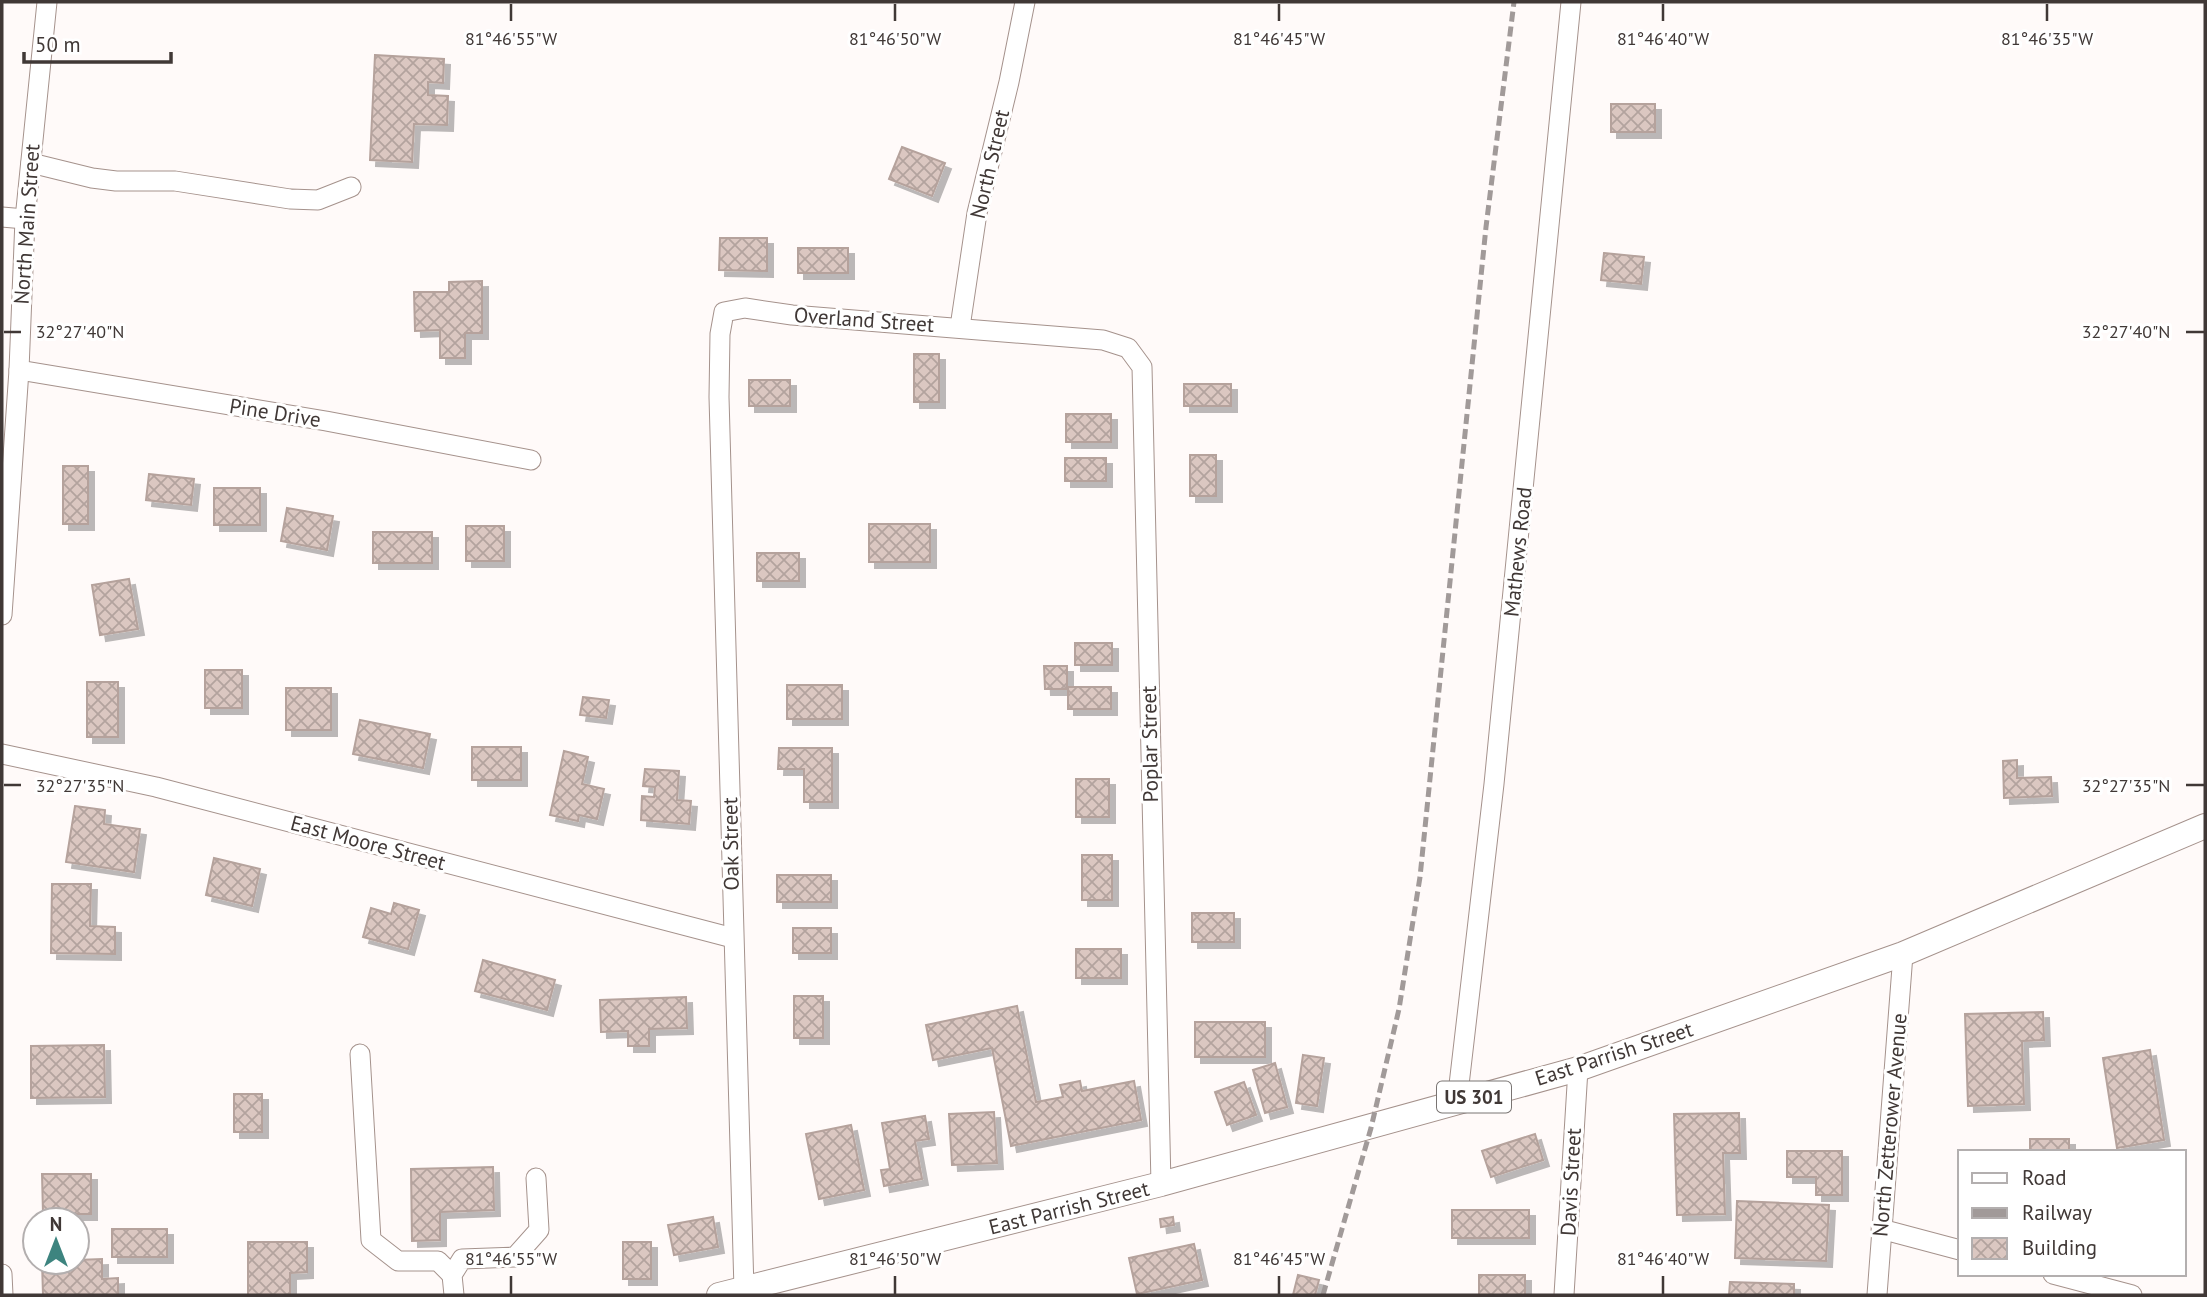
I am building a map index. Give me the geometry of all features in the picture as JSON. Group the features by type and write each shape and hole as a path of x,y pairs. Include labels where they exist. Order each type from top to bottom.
{"main road":[{"name":"East Parrish Street","path":"719,1295 1161,1184 1578,1069 1903,954 2205,825"}],"street":[{"name":"North Main Street","path":"2,615 19,370 25,219 47,2"},
{"name":"North Street","path":"960,327 977,213 1009,82 1025,2"},
{"name":"Mathews Road","path":"1457,1102 1494,784 1572,2"},
{"path":"30,163 92,178 116,181 175,181 290,199 318,200 351,187"},
{"path":"2,217 25,219"},
{"name":"Overland Street","path":"719,397 720,334 724,312 746,308 792,315 1089,338"},
{"name":"Poplar Street","path":"1089,338 1128,348 1142,367 1161,1184"},
{"name":"Pine Drive","path":"19,370 326,421 531,460"},
{"name":"Oak Street","path":"719,397 744,1290"},
{"name":"East Moore Street","path":"2,754 156,788 733,937"},
{"name":"North Zetterower Avenue","path":"1877,1295 1903,954"},
{"path":"360,1054 371,1240 398,1261 438,1261 452,1275"},
{"name":"Davis Street","path":"1564,1295 1578,1069"},
{"path":"454,1295 452,1275 462,1259 515,1257 539,1230 536,1178"},
{"path":"1881,1228 1958,1249"},
{"path":"2,1274 3,1295"},
{"path":"2061,1276 2132,1295"}],"building":[{"path":"375,55 444,59 443,83 428,82 428,95 448,96 447,125 414,124 412,162 370,160"},
{"path":"1611,104 1655,104 1655,132 1611,132"},
{"path":"902,147 945,163 932,196 889,179"},
{"path":"720,238 767,238 767,271 719,270"},
{"path":"798,248 848,248 848,273 798,273"},
{"path":"1604,253 1644,257 1641,284 1601,280"},
{"path":"482,281 482,333 465,333 465,358 440,358 440,330 415,331 414,292 449,292 449,282"},
{"path":"914,354 939,354 939,402 914,402"},
{"path":"749,380 790,380 790,406 749,406"},
{"path":"1184,384 1231,384 1231,406 1184,406"},
{"path":"1066,414 1111,414 1111,442 1066,442"},
{"path":"1190,455 1216,455 1216,496 1190,496"},
{"path":"1065,458 1106,458 1106,481 1065,481"},
{"path":"63,466 88,466 88,524 63,524"},
{"path":"149,474 194,479 191,505 146,500"},
{"path":"214,488 260,488 260,525 214,525"},
{"path":"287,508 333,516 327,550 281,541"},
{"path":"869,524 930,524 930,562 869,562"},
{"path":"466,526 504,526 504,561 466,561"},
{"path":"373,532 432,532 432,563 373,563"},
{"path":"757,553 799,553 799,581 757,581"},
{"path":"129,579 138,629 100,635 92,585"},
{"path":"1075,643 1112,643 1112,665 1075,665"},
{"path":"1044,666 1067,666 1067,687 1111,687 1111,709 1068,709 1068,689 1045,689"},
{"path":"205,670 242,670 242,708 205,708"},
{"path":"87,682 118,682 118,737 87,737"},
{"path":"787,685 842,685 842,719 787,719"},
{"path":"286,688 331,688 331,730 286,730"},
{"path":"583,697 609,700 606,718 580,715"},
{"path":"360,720 430,734 423,768 353,754"},
{"path":"472,747 521,747 521,780 472,780"},
{"path":"779,748 832,748 832,802 804,802 804,769 778,769"},
{"path":"564,751 588,757 582,784 604,789 597,819 579,815 578,821 550,815"},
{"path":"2017,760 2017,778 2051,777 2052,796 2004,798 2003,761"},
{"path":"645,769 679,771 677,800 691,801 689,824 641,820 642,796 654,797 655,787 643,786"},
{"path":"1076,779 1109,779 1109,817 1076,817"},
{"path":"75,806 105,810 104,824 140,829 134,872 66,862"},
{"path":"1082,855 1112,855 1112,900 1082,900"},
{"path":"214,858 260,869 252,906 206,895"},
{"path":"777,875 831,875 831,902 777,902"},
{"path":"52,884 91,884 90,926 115,927 115,954 51,953"},
{"path":"394,903 419,910 408,949 363,937 371,908 391,914"},
{"path":"1192,913 1234,913 1234,942 1192,942"},
{"path":"793,928 831,928 831,953 793,953"},
{"path":"1076,949 1121,949 1121,978 1076,978"},
{"path":"483,960 555,980 547,1010 475,991"},
{"path":"794,996 823,996 823,1038 794,1038"},
{"path":"686,997 687,1028 649,1029 649,1046 628,1046 628,1031 601,1032 600,1000"},
{"path":"1017,1006 1036,1102 1063,1097 1060,1085 1080,1081 1082,1091 1134,1081 1141,1120 1011,1146 992,1048 933,1060 926,1025"},
{"path":"2043,1012 2044,1040 2022,1041 2024,1104 1968,1106 1965,1014"},
{"path":"1195,1022 1265,1022 1265,1057 1195,1057"},
{"path":"104,1045 105,1097 31,1098 31,1046"},
{"path":"2150,1050 2164,1140 2117,1148 2103,1058"},
{"path":"1303,1055 1324,1058 1317,1106 1296,1103"},
{"path":"1275,1063 1287,1107 1265,1113 1253,1070"},
{"path":"1244,1082 1256,1115 1227,1125 1215,1092"},
{"path":"234,1094 262,1094 262,1132 234,1132"},
{"path":"994,1112 997,1163 952,1165 949,1114"},
{"path":"1739,1113 1740,1153 1723,1153 1725,1214 1677,1215 1674,1114"},
{"path":"925,1116 929,1139 915,1141 922,1179 884,1186 881,1170 890,1169 882,1123"},
{"path":"851,1125 864,1190 819,1199 806,1134"},
{"path":"1535,1134 1543,1160 1491,1177 1482,1151"},
{"path":"2030,1139 2069,1139 2069,1150 2030,1150"},
{"path":"1787,1151 1842,1151 1842,1195 1816,1195 1816,1177 1787,1177"},
{"path":"493,1167 494,1210 440,1212 440,1240 412,1241 411,1169"},
{"path":"42,1174 91,1174 91,1206 43,1206"},
{"path":"1737,1201 1829,1205 1826,1261 1735,1258"},
{"path":"1452,1210 1529,1210 1529,1238 1452,1238"},
{"path":"713,1217 718,1247 674,1255 668,1225"},
{"path":"1173,1217 1174,1225 1161,1227 1160,1219"},
{"path":"112,1229 167,1229 167,1257 112,1257"},
{"path":"248,1242 307,1242 307,1272 290,1273 290,1295 248,1295"},
{"path":"623,1242 651,1242 651,1279 623,1279"},
{"path":"1194,1244 1202,1280 1137,1294 1129,1258"},
{"path":"91,1259 102,1259 102,1279 118,1278 118,1295 43,1295 42,1276 91,1276"},
{"path":"1298,1275 1319,1280 1315,1295 1293,1295"},
{"path":"1479,1275 1525,1275 1525,1295 1479,1295"},
{"path":"1730,1282 1794,1284 1794,1295 1729,1295"}],"railway":[{"path":"1323,1295 1371,1128 1399,1009 1420,877 1486,227 1514,2"}]}
